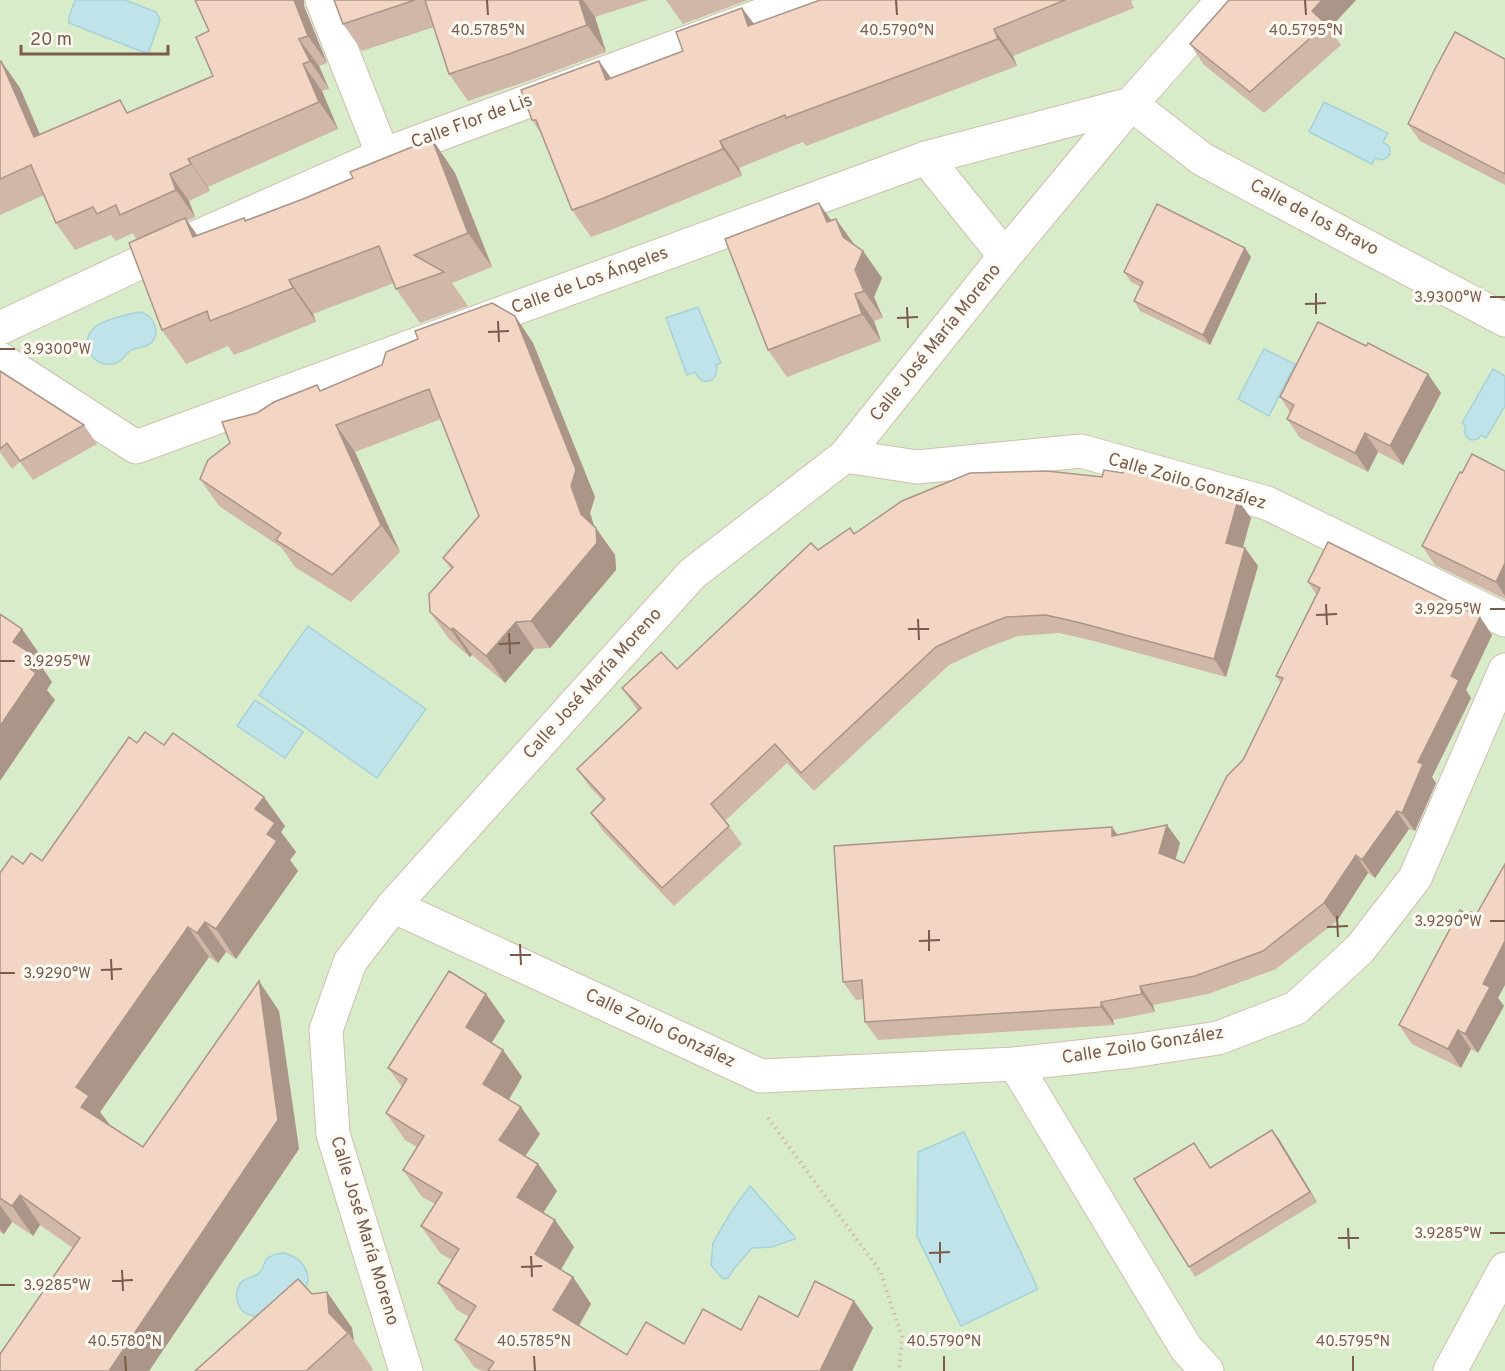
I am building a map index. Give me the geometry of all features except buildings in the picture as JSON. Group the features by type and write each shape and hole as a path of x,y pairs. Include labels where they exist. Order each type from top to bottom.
{"street":[{"path":"322,0 383,155"},
{"path":"1131,104 1223,0"},
{"name":"Calle Flor de Lis","path":"0,328 154,256 383,155 799,1"},
{"name":"Calle de Los Ángeles","path":"0,359 136,447 926,158 1131,104"},
{"name":"Calle José María Moreno","path":"406,1371 333,1134 326,1030 350,962 393,906 692,574 845,456 1005,256 1131,104"},
{"name":"Calle de los Bravo","path":"1131,104 1202,159 1505,320"},
{"path":"926,158 1005,256"},
{"name":"Calle Zoilo González","path":"845,456 917,468 1081,451 1267,503 1505,620"},
{"name":"Calle Zoilo González","path":"393,906 761,1076 1015,1064 1132,1051 1218,1038 1296,1008 1360,949 1415,878 1505,670"},
{"path":"1015,1064 1186,1348 1207,1371"},
{"path":"1450,1371 1505,1269"}],"path":[{"path":"761,1076 760,1106 880,1271 902,1337 899,1371"}],"green space":[{"path":"0,0 1505,0 1505,1371 0,1371"}],"water":[{"path":"75,0 125,0 156,12 160,20 148,54 69,23"},
{"path":"1324,102 1388,133 1383,142 1389,146 1390,153 1387,158 1381,160 1375,158 1372,164 1309,132"},
{"path":"698,307 721,363 715,365 717,367 715,377 709,381 702,380 695,372 687,375 666,318"},
{"path":"139,312 149,316 155,326 155,337 150,343 132,350 116,363 101,363 90,354 88,340 95,327"},
{"path":"1264,349 1295,364 1269,416 1238,399"},
{"path":"1493,369 1505,376 1505,406 1486,438 1481,435 1478,439 1471,440 1466,436 1466,426 1462,423"},
{"path":"308,626 426,709 377,778 259,695"},
{"path":"255,700 303,732 285,758 237,726"},
{"path":"964,1132 1038,1289 961,1326 917,1236 918,1152"},
{"path":"750,1186 795,1239 772,1247 752,1248 728,1278 723,1279 711,1265 713,1243"},
{"path":"284,1253 291,1255 305,1267 308,1278 305,1291 260,1317 245,1313 237,1299 239,1285 259,1273 267,1258"}]}
